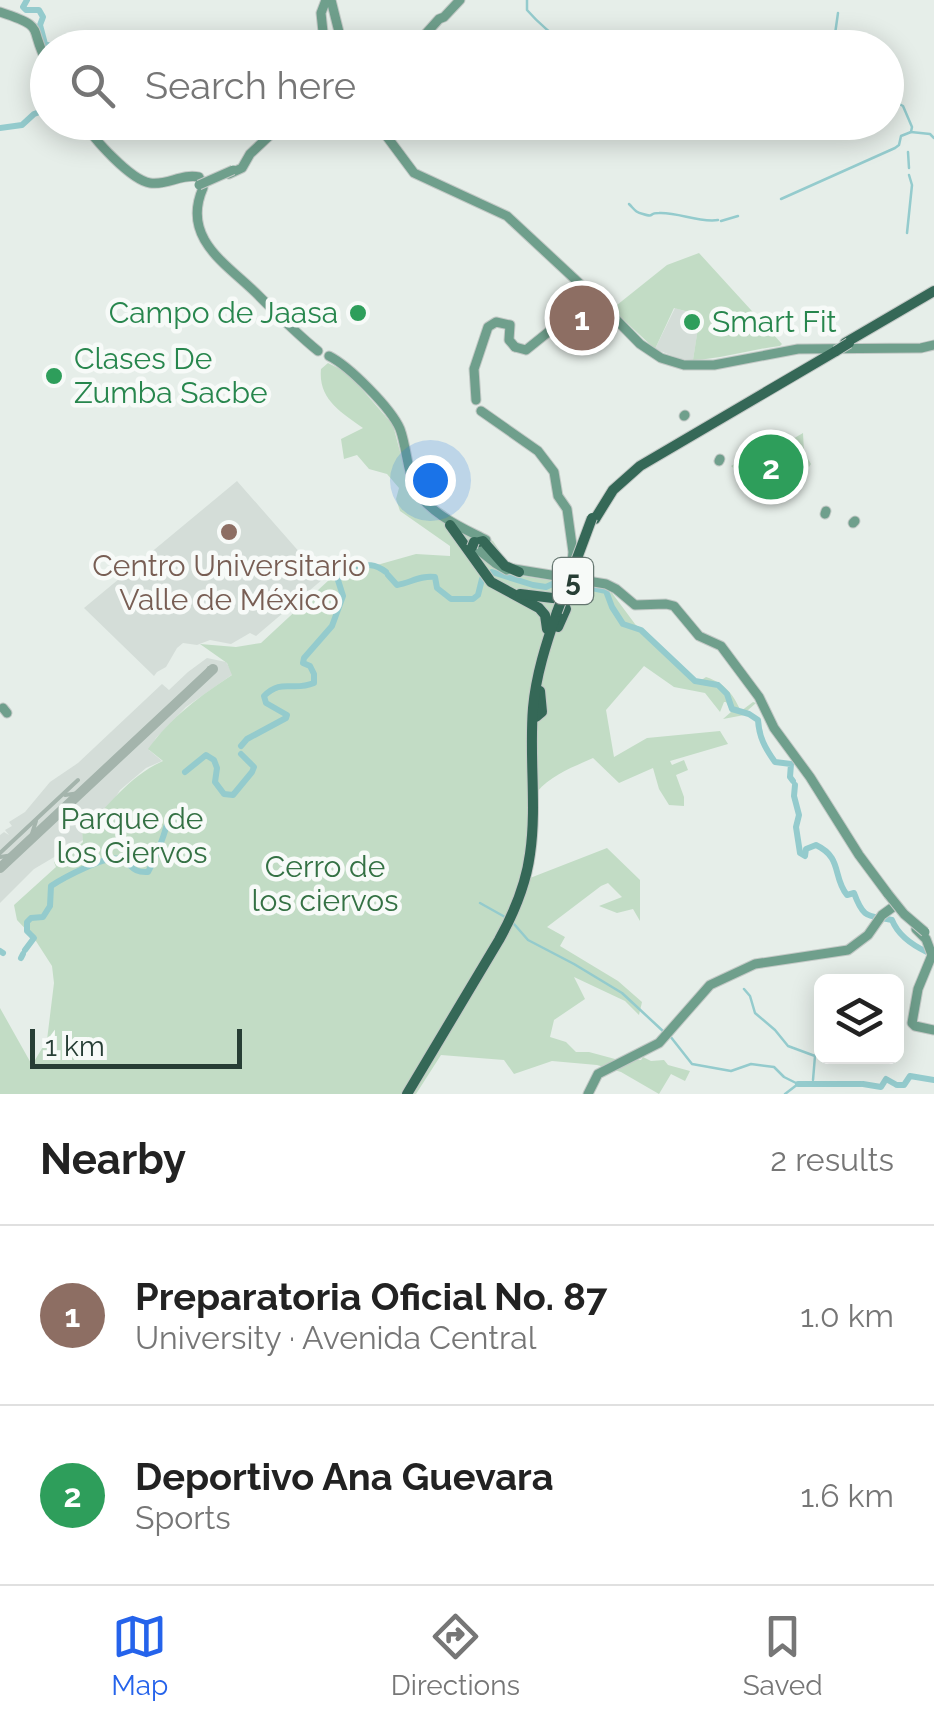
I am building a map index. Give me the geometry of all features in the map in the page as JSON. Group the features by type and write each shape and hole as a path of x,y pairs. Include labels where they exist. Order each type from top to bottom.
{"highway":[{"path":"533,716 527,710 558,612 593,518 612,489 638,464 934,292"},
{"path":"408,1094 511,922 532,856 534,721 540,650 548,628 545,615 491,582 475,546 451,524"},
{"path":"451,524 485,554 491,555 492,550"},
{"path":"475,546 483,542 508,568 518,572"},
{"path":"408,1094 512,916 525,878 531,846 532,721 540,670 564,613 564,602 559,598 515,594 503,588 488,576 475,554 475,546"}],"main road":[{"path":"323,30 322,9 331,0"},
{"path":"331,0 339,30"},
{"path":"427,30 460,0"},
{"path":"0,11 35,30"},
{"path":"95,140 134,175 155,184 199,180 241,164 266,140"},
{"path":"97,140 104,150 144,180 200,175 200,217 214,251 288,325"},
{"path":"392,140 419,173 504,214 579,276 596,298"},
{"path":"419,173 468,188 516,218 650,350 685,361 712,361 784,348 921,348 934,342"},
{"path":"199,180 204,188 196,210 209,248 318,350"},
{"path":"579,276 586,288 650,350 675,363 719,364 769,351"},
{"path":"564,579 573,552 567,509 558,496 556,474 539,453 482,410 476,400 474,369 486,330 494,322 510,325 509,340 515,348 528,348 596,298"},
{"name":"5","path":"328,357 352,371 396,421 416,488 424,500 495,564 518,572 610,586 638,606 666,604 677,608 699,636 721,646 895,905"},
{"path":"684,373 693,366"},
{"name":"5","path":"451,524 475,546 513,568 564,579"},
{"path":"571,565 580,581"},
{"name":"5","path":"580,581 609,587 637,608 671,608 698,637 720,648 757,698 863,864 930,941"},
{"path":"589,1094 598,1074 660,1043 713,983 755,964 848,950 895,905 930,941 933,961 918,990 912,1020 915,1026 934,1030"}],"shaded area":[{"path":"675,308 700,316 693,360 655,349"},
{"name":"Centro Universitario Valle de México","path":"237,481 323,579 256,636 250,633 231,644 210,640 197,645 183,643 166,667 154,676 84,608"},
{"path":"207,658 226,662 233,674 186,707 156,738 149,750 162,761 146,768 120,790 110,806 82,830 83,840 34,869 0,903 0,835 9,835 5,830 12,826 9,822 25,812 50,782 78,763 162,684 169,690"}],"green space":[{"path":"699,253 780,346 693,360 700,315 674,308 655,349 612,309 667,265"},
{"name":"Cerro de los ciervos","path":"328,363 348,373 393,425 410,490 493,541 516,575 612,593 635,624 691,679 706,677 719,683 741,711 756,703 747,711 750,714 723,719 731,712 726,702 720,712 705,693 674,687 644,666 606,710 614,757 647,738 720,731 728,744 670,761 672,765 684,760 688,770 676,775 684,806 669,805 653,768 619,783 593,758 556,776 537,792 530,878 607,848 640,880 640,921 633,909 617,913 599,906 622,897 608,883 547,927 565,937 560,946 618,981 642,1002 639,1015 625,1001 574,977 585,999 554,1020 550,1037 566,1042 576,1052 615,1059 664,1060 668,1065 690,1071 685,1081 671,1074 659,1094 621,1072 597,1065 552,1061 514,1074 504,1060 441,1055 416,1094 0,1094 0,1008 32,1065 47,1040 54,983 52,966 17,920 14,905 56,867 54,862 83,842 82,831 120,792 163,761 148,749 166,727 232,675 227,663 200,644 236,647 261,643 337,576 340,569 352,570 416,554 450,556 450,546 400,511 396,499 399,488 387,474 369,469 357,455 344,459 341,439 363,428 327,397 321,369"},
{"path":"803,433 804,452 811,464 784,481 770,500 731,466 756,451 777,451"}],"waterway":[{"path":"27,0 23,7 39,10 43,17 41,30"},
{"path":"527,0 527,10 547,30"},
{"path":"836,30 838,13"},
{"path":"904,108 911,132 934,138"},
{"path":"0,128 22,125 30,118"},
{"path":"904,135 911,132"},
{"path":"781,199 895,148 900,140"},
{"path":"908,152 909,168"},
{"path":"907,233 912,185 909,175"},
{"path":"629,204 647,215 666,213 718,220"},
{"path":"721,221 738,216"},
{"path":"241,746 286,718 266,703 264,696 282,686 314,683 314,674 303,663 304,658 332,626 343,596 337,577 340,569 368,565 386,572"},
{"path":"492,572 533,585 546,587 559,581 606,591 623,624 641,630 695,681 718,685 727,694 732,709 758,720 768,752 775,762 791,764 793,781"},
{"path":"388,575 397,585 435,577 437,588 451,599 473,599 482,579"},
{"path":"185,772 206,755 217,768 215,782 224,794 233,795 254,767 241,754"},
{"path":"795,785 800,853 805,856 806,849 816,845 824,850 834,862 842,888 847,895 854,893 864,912 892,920 906,939 927,952"},
{"path":"25,950 34,938 27,931 27,922 43,917 50,906 51,886 105,860 123,860 137,871 148,872 166,827"},
{"path":"480,903 505,917"},
{"path":"514,924 528,940 622,993 664,1032"},
{"path":"21,958 23,954"},
{"path":"744,989 755,1013 788,1046 815,1056 813,1080"},
{"path":"670,1036 692,1064 731,1071 751,1064 774,1067 798,1084 785,1094"},
{"path":"897,1085 904,1085 910,1076 934,1080"},
{"path":"863,1084 881,1087 886,1079 895,1084"},
{"path":"798,1084 861,1084"}],"taxiway":[{"path":"204,678 209,668 209,673"},
{"path":"0,853 78,780"},
{"path":"65,795 80,793"},
{"path":"30,840 36,821"},
{"path":"0,857 18,851"}],"runway":[{"path":"0,868 213,669"}],"place":[{"name":"Campo de Jaasa","path":"358,313"},
{"name":"Preparatoria Oficial No. 87","path":"582,318"},
{"name":"Smart Fit","path":"692,322"},
{"name":"Clases De Zumba Sacbe","path":"54,376"},
{"name":"Deportivo Ana Guevara","path":"771,467"},
{"name":"Centro Universitario Valle de México","path":"229,532"}],"park label":[{"name":"Parque de los Ciervos","path":"132,836"}]}
